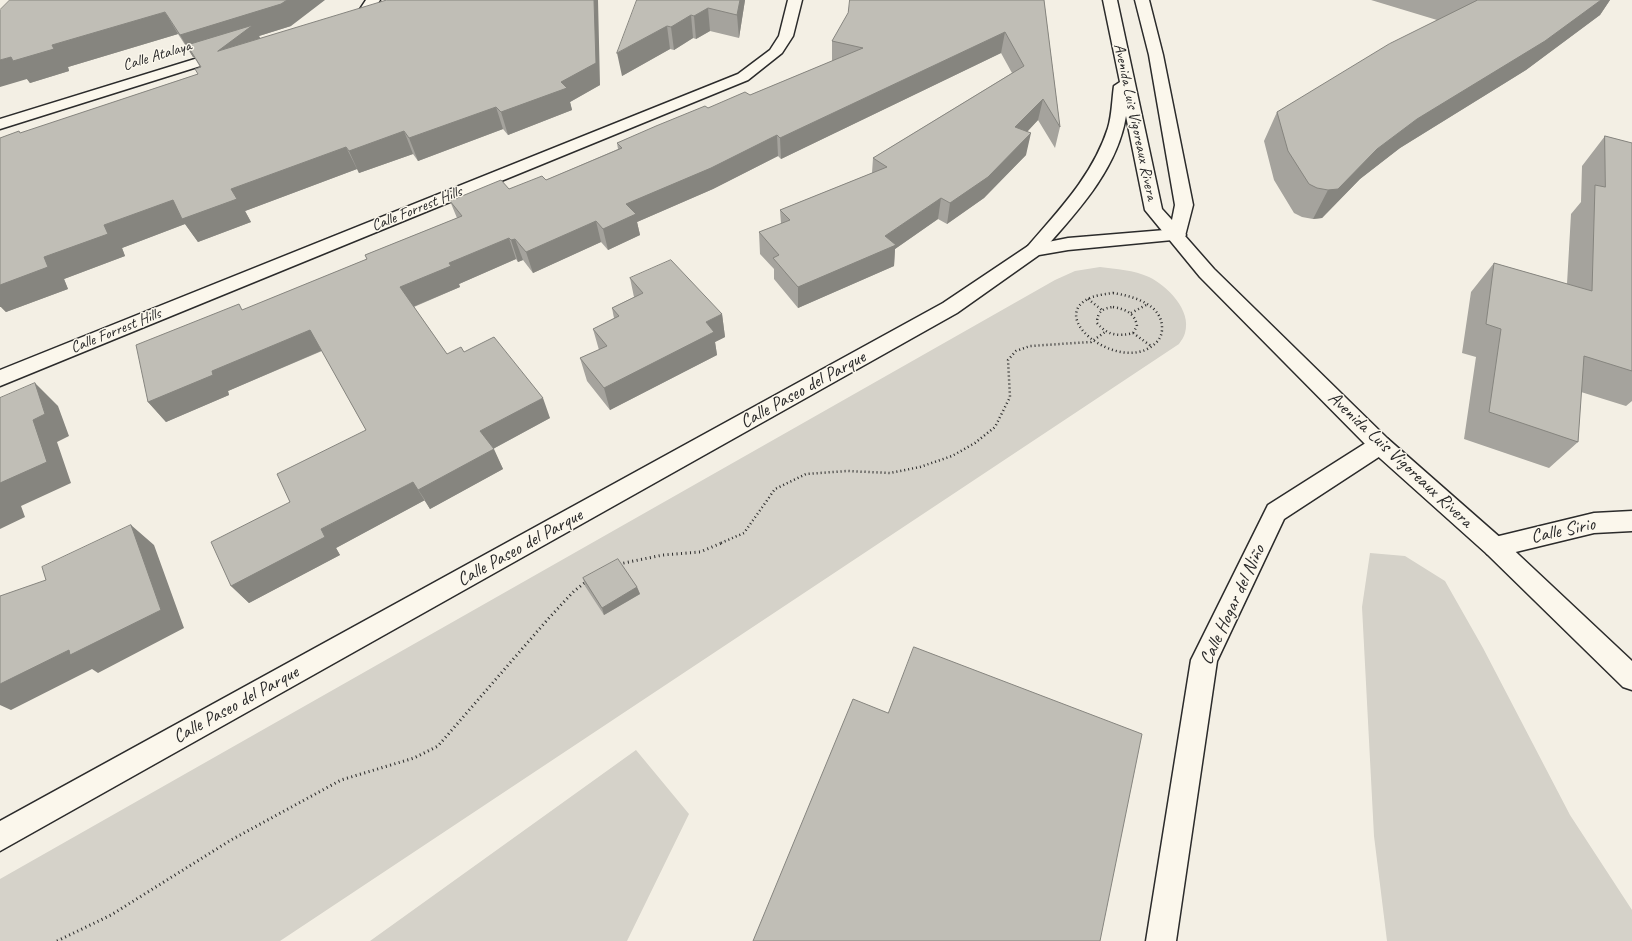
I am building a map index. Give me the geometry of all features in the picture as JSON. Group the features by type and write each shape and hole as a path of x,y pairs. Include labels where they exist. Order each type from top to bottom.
{"street":[{"name":"Calle Forrest Hills","path":"0,378 743,77 775,53 786,36 795,0"},
{"path":"1098,0 1115,27"},
{"name":"Avenida Luis Vigoreaux Rivera","path":"1110,0 1154,210 1177,235 1207,273 1380,445 1495,547 1632,678"},
{"name":"Avenida Luis Vigoreaux Rivera","path":"1142,0 1156,55 1184,204 1177,235"},
{"path":"352,13 376,4"},
{"name":"Calle Atalaya","path":"0,124 240,49"},
{"path":"1034,250 1086,189 1105,155 1116,128 1124,69"},
{"path":"1034,250 1068,244 1177,235"},
{"name":"Calle Paseo del Parque","path":"0,837 950,308 1034,250"},
{"name":"Calle Hogar del Niño","path":"1160,941 1204,660 1276,512 1380,445"},
{"name":"Calle Sirio","path":"1495,547 1594,523 1632,521"}],"path":[{"path":"1114,293 1127,295 1148,304 1159,316 1163,326 1161,336 1145,350 1132,353 1118,352 1091,342 1082,333 1077,323 1077,313 1080,304 1087,299 1100,294 1114,293"},
{"path":"1087,299 1102,310"},
{"path":"1131,313 1148,304"},
{"path":"1113,307 1131,313 1137,321 1136,330 1133,333 1119,336 1106,332 1097,323 1096,318 1102,310 1113,307"},
{"path":"618,564 663,555 700,552 744,533 775,488 806,474 847,471 890,473 920,467 952,456 975,443 995,427 1010,397 1008,360 1016,350 1030,346 1091,342 1106,332"},
{"path":"1133,333 1151,346"},
{"path":"58,941 111,915 231,840 342,780 414,758 438,746 548,619 574,591 590,579"}],"shaded area":[{"path":"1100,267 1137,273 1149,277 1163,286 1176,300 1185,316 1185,333 1179,344 280,941 0,941 0,879 1055,280 1075,271"},
{"path":"1370,553 1405,556 1445,581 1483,648 1570,815 1632,910 1632,941 1387,941 1374,836 1362,607"},
{"path":"636,750 689,814 627,941 370,941"}],"building":[{"path":"10,0 287,0 281,4 180,35 165,12 52,45 54,49 13,61 11,57 0,60 0,10"},
{"path":"387,0 594,0 596,63 561,82 567,88 501,112 496,107 409,138 404,131 349,151 346,147 231,189 237,199 182,219 173,200 104,225 108,234 44,257 48,267 0,285 0,138 19,131 20,133 198,74 195,69 201,67 187,45 253,25 218,51"},
{"path":"637,0 740,0 737,15 708,8 694,16 691,15 671,27 667,26 617,53"},
{"path":"850,0 1044,0 1060,127 1043,99 1015,127 1031,133 988,177 950,203 941,198 885,236 896,245 798,287 773,258 779,255 759,232 790,220 780,210 887,167 873,158 1024,66 1005,32 780,138 777,135 711,168 626,204 636,214 603,229 596,221 526,252 515,239 511,240 509,238 449,263 451,266 400,287 447,354 461,347 464,352 494,337 543,398 480,431 494,449 418,490 413,482 321,529 325,537 231,586 211,542 290,502 277,474 366,430 310,330 212,371 213,375 148,402 136,345 239,304 242,310 367,259 365,255 462,216 450,201 501,180 509,189 542,176 546,180 622,148 617,143 656,126 705,106 708,108 745,92 750,95 863,48 832,41 848,13"},
{"path":"1478,0 1601,0 1545,41 1417,119 1377,149 1338,189 1328,190 1317,188 1309,184 1288,151 1277,112 1389,44"},
{"path":"1605,136 1632,143 1632,371 1584,356 1578,442 1489,412 1501,329 1486,324 1494,263 1592,291 1595,185 1605,187"},
{"path":"671,260 722,314 706,322 714,332 604,388 580,358 607,346 593,329 619,316 612,308 643,293 630,278"},
{"path":"35,383 45,414 33,420 47,462 0,483 0,398"},
{"path":"131,525 161,610 70,655 69,650 0,684 0,596 46,580 42,567"},
{"path":"618,559 637,587 602,608 583,578"},
{"path":"914,647 1142,734 1100,941 753,941 853,699 888,713"}]}
